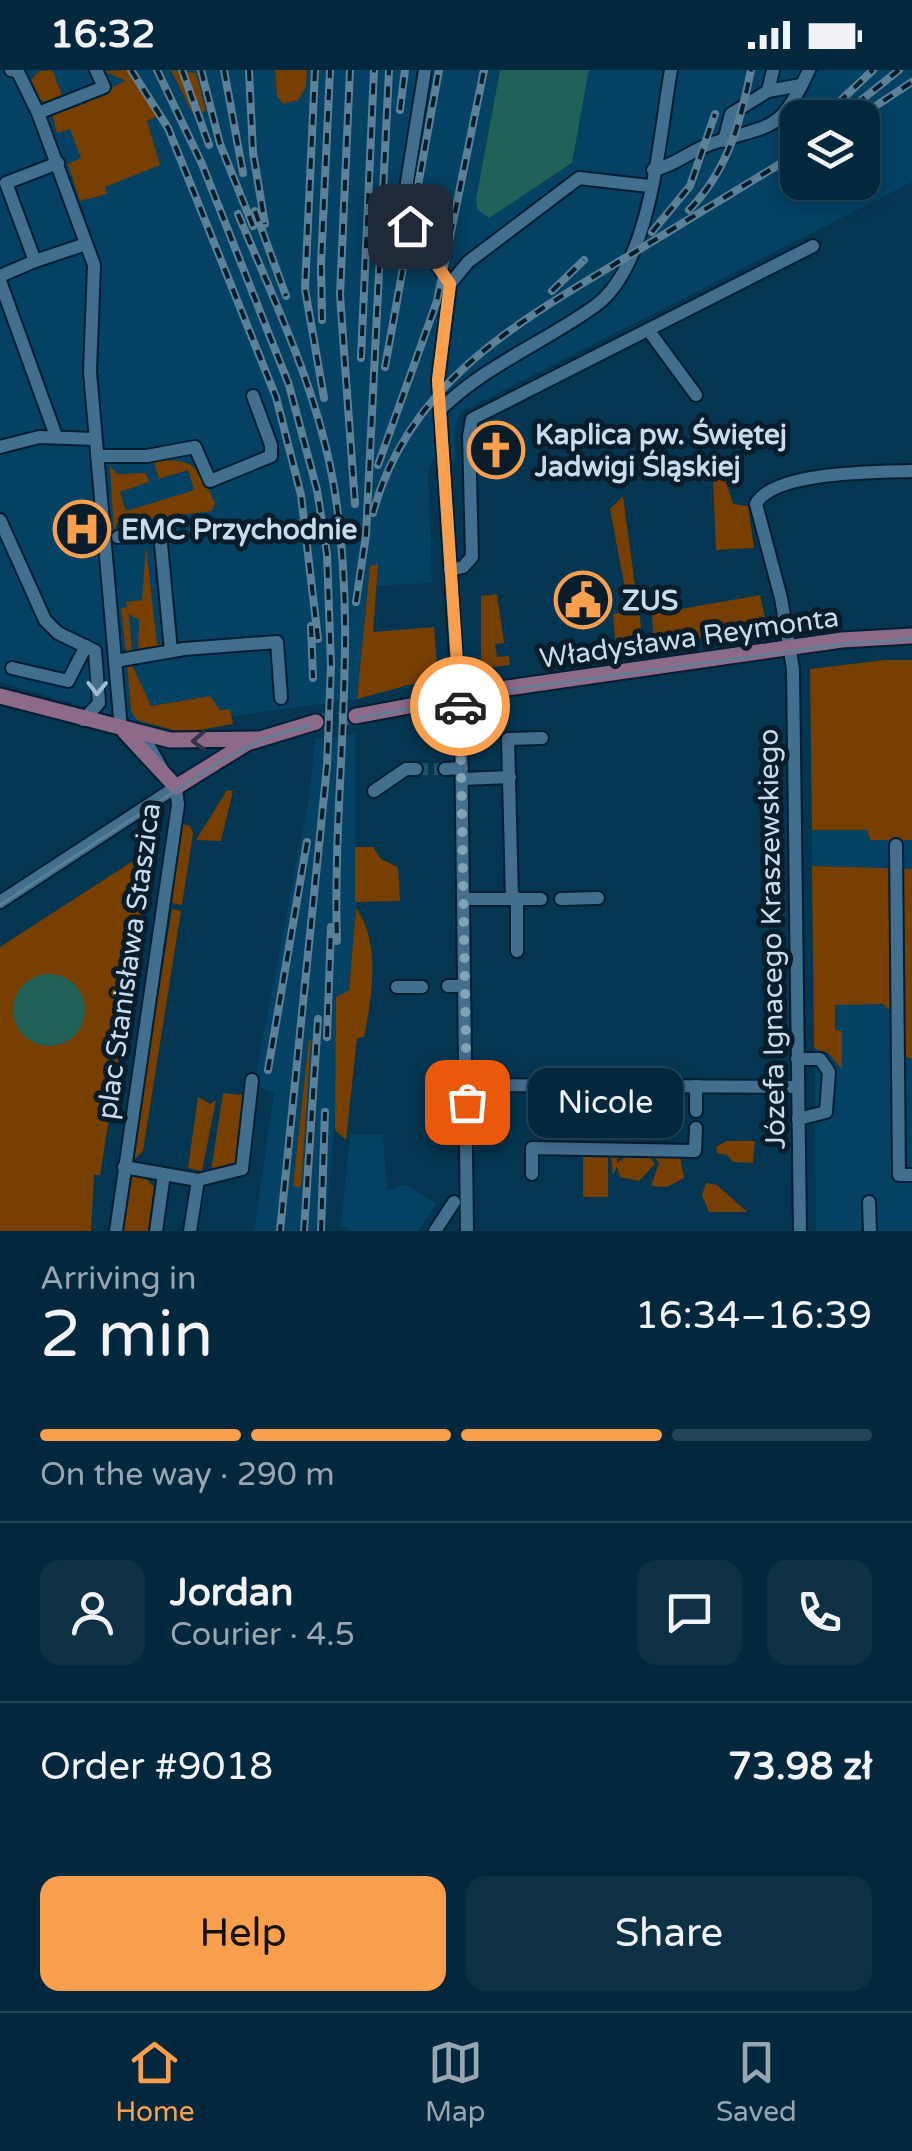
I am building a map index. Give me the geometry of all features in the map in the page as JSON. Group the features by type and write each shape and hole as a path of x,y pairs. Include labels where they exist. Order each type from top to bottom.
{"main road":[{"name":"Władysława Reymonta","path":"356,716 459,695 791,648 912,636"},
{"path":"0,696 82,720 182,742 257,739 316,722"},
{"path":"121,729 161,766 176,787 257,739"}],"street":[{"path":"38,113 104,86 96,70"},
{"path":"425,70 403,207 406,220 450,284"},
{"path":"442,408 463,388 598,304 630,265 671,70"},
{"path":"768,91 774,70"},
{"path":"653,170 756,132 790,112 809,70"},
{"path":"18,71 58,163 96,282 90,372 121,729"},
{"path":"724,141 732,114 768,91 802,85"},
{"path":"35,261 6,184 58,163"},
{"path":"467,1231 462,774 438,380 450,284 468,262 579,178 649,186"},
{"path":"56,436 0,278 86,244"},
{"path":"450,570 463,567 472,556 470,424 479,415 813,246"},
{"path":"649,331 696,395"},
{"path":"97,456 148,456 196,447 210,481 270,456 271,444 253,396"},
{"path":"0,447 56,436 95,440"},
{"name":"Józefa Ignacego Kraszewskiego","path":"800,1231 791,648 752,498 836,473 912,472"},
{"path":"0,520 44,620 58,633 90,648 114,645"},
{"path":"118,537 160,533 171,650"},
{"path":"115,661 155,657 171,650 277,642 280,698"},
{"path":"12,668 68,681 90,648"},
{"path":"82,720 99,699 90,648"},
{"path":"142,734 161,766"},
{"path":"517,951 508,739 542,738"},
{"path":"374,791 406,769 416,769"},
{"path":"445,769 510,777"},
{"name":"plac Stanisława Staszica","path":"0,902 176,787 178,805 116,1231"},
{"path":"896,845 905,1068 899,1175 912,1175"},
{"path":"561,898 598,898"},
{"path":"464,899 541,899"},
{"path":"448,986 464,986"},
{"path":"397,987 422,987"},
{"path":"797,1058 825,1062 830,1101 822,1115 798,1119"},
{"path":"124,1168 198,1180 242,1169 252,1080"},
{"path":"466,1085 797,1087"},
{"path":"696,1086 696,1111"},
{"path":"532,1174 532,1148 696,1151 696,1128"},
{"path":"156,1231 164,1174"},
{"path":"190,1231 198,1180"},
{"path":"435,1231 454,1202"},
{"path":"869,1202 870,1231"}],"shaded area":[{"path":"0,70 500,70 476,199 489,217 572,164 589,70 912,70 912,182 880,198 880,100 780,100 780,200 877,200 461,412 454,428 455,459 432,461 428,471 432,583 368,586 357,699 153,727 0,682"},
{"path":"52,70 64,100 53,104 40,100 31,80 39,71"},
{"path":"127,70 160,115 147,121 160,165 105,187 107,194 80,201 68,164 81,158 70,129 57,133 52,115 126,81 103,71"},
{"path":"171,70 196,73 206,111 193,114"},
{"path":"275,70 307,70 306,87 298,100 284,104 277,97"},
{"path":"500,70 589,70 572,163 489,218 477,209 476,199"},
{"path":"718,458 733,504 748,506 754,548 716,550 712,459"},
{"path":"153,460 187,463 199,472 215,502 212,511 117,523 114,534 110,466 117,474 146,473 149,482 120,492 126,511 194,490 188,470 159,479"},
{"path":"623,496 638,608 629,610 610,509"},
{"path":"146,546 157,644 163,644 164,650 138,651 139,620 129,614 132,652 126,652 121,608 127,607 126,602 142,600"},
{"path":"378,564 373,632 434,627 438,677 357,699 370,566"},
{"path":"497,594 504,643 495,644 497,657 509,656 510,665 486,668 481,662 481,596"},
{"path":"760,595 767,627 654,645 652,614"},
{"path":"639,610 643,646 616,650 613,614"},
{"path":"912,660 912,840 870,840 867,830 812,830 810,669"},
{"path":"127,664 132,665 151,706 210,696 220,710 230,709 233,724 183,733 137,720 131,711"},
{"path":"355,734 356,908 349,990 335,1031 339,1068 325,1231 254,1231 274,1093 254,1085 309,797 315,739"},
{"path":"227,790 233,791 221,841 196,840"},
{"path":"183,824 190,826 193,833 182,905 171,903"},
{"path":"812,830 868,830 870,840 912,840 912,1231 816,1231"},
{"path":"355,847 373,847 381,859 398,867 400,901 355,902"},
{"path":"139,857 145,894 100,1175 94,1175 91,1231 0,1231 0,947"},
{"path":"812,866 912,869 912,1059 904,1056 902,1022 883,1004 835,1005 835,1030 842,1031 842,1069 828,1053 814,1048"},
{"path":"356,908 369,937 372,970 364,1037 357,1038 346,1140 335,1130 336,997 349,990"},
{"path":"172,909 181,911 143,1151 135,1159 133,1150"},
{"path":"49,974 63,976 75,984 83,996 83,1024 75,1036 63,1044 49,1046 35,1044 23,1036 15,1024 13,1010 15,996 23,984 35,976"},
{"path":"311,1040 301,1187 293,1186"},
{"path":"223,1093 243,1095 235,1167 211,1171"},
{"path":"198,1097 210,1104 216,1100 202,1171 188,1168"},
{"path":"350,1135 383,1135 387,1191 405,1184 436,1204 418,1231 351,1231 341,1225"},
{"path":"726,1141 755,1141 753,1163 733,1162 727,1155 717,1153 716,1147"},
{"path":"617,1152 617,1163 629,1154 650,1157 655,1164 639,1181 620,1177 617,1166 613,1176 611,1154"},
{"path":"653,1155 680,1156 684,1178 667,1187 651,1186 659,1163"},
{"path":"583,1156 608,1156 608,1197 583,1197"},
{"path":"132,1177 145,1177 154,1187 148,1231 123,1231"},
{"path":"706,1183 717,1185 747,1212 709,1212 702,1195"}],"tunnel":[{"path":"316,722 356,716"},
{"path":"416,769 445,769"}],"tram line":[{"path":"359,718 507,690 842,644 912,639"},
{"path":"0,905 227,757 265,738 311,725"}],"railway":[{"path":"131,70 168,128 276,397 301,495 318,639"},
{"path":"157,70 202,164 289,385 317,490 327,554 331,665 327,766 280,1231"},
{"path":"182,70 209,145"},
{"path":"201,70 220,144 253,226"},
{"path":"224,70 243,173"},
{"path":"249,70 253,153 265,224"},
{"path":"315,70 305,289 324,398"},
{"path":"322,320 330,70"},
{"path":"350,70 340,295 355,504"},
{"path":"361,358 374,70"},
{"path":"356,602 366,535 389,70"},
{"path":"400,110 405,70"},
{"path":"385,367 439,70"},
{"path":"378,465 437,301 484,70"},
{"path":"689,210 723,162 751,70"},
{"path":"841,100 873,70"},
{"path":"862,100 899,70"},
{"path":"880,103 912,82"},
{"path":"652,232 690,186 715,114"},
{"path":"373,513 390,466 414,425 476,357 553,302 780,164"},
{"path":"255,211 286,296"},
{"path":"238,214 308,386 335,493 345,605 337,941"},
{"path":"552,291 584,260"},
{"path":"311,626 313,678"},
{"path":"268,1070 307,842"},
{"path":"327,1037 331,927"},
{"path":"304,1231 318,1019"},
{"path":"321,1231 325,1112"}],"way so far":[{"path":"460,706 467,1102"}],"place":[{"name":"Kaplica pw. Świętej Jadwigi Śląskiej","path":"496,450"},
{"name":"EMC Przychodnie","path":"82,529"},
{"name":"ZUS","path":"583,600"},
{"name":"Nicole","path":"467,1102"}],"route":[{"path":"410,226 450,284 438,390 460,706"}]}
